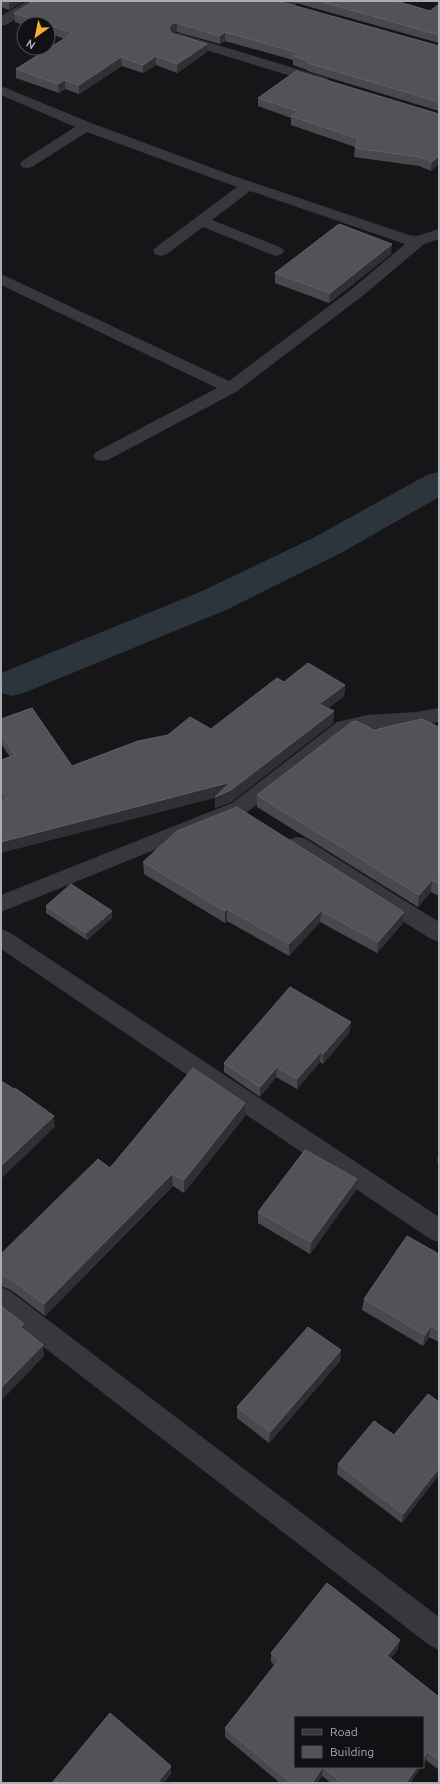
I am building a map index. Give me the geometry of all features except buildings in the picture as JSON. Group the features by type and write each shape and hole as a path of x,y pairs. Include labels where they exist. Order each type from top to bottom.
{"street":[{"path":"1,22 36,1"},
{"path":"177,37 333,84"},
{"path":"5,96 248,186 406,239 418,241"},
{"path":"27,164 86,126"},
{"path":"161,251 248,186"},
{"path":"201,221 276,251"},
{"path":"102,456 230,388 358,291 418,241 439,234"},
{"path":"1,279 230,388"},
{"path":"1,904 239,808 344,727 367,722 416,719 439,714"},
{"path":"416,719 439,732"},
{"path":"239,808 259,821"},
{"path":"279,833 439,933"},
{"path":"1,938 439,1231"},
{"path":"1,1299 439,1635"}],"waterway":[{"path":"13,683 213,601 326,546 439,483"}]}
